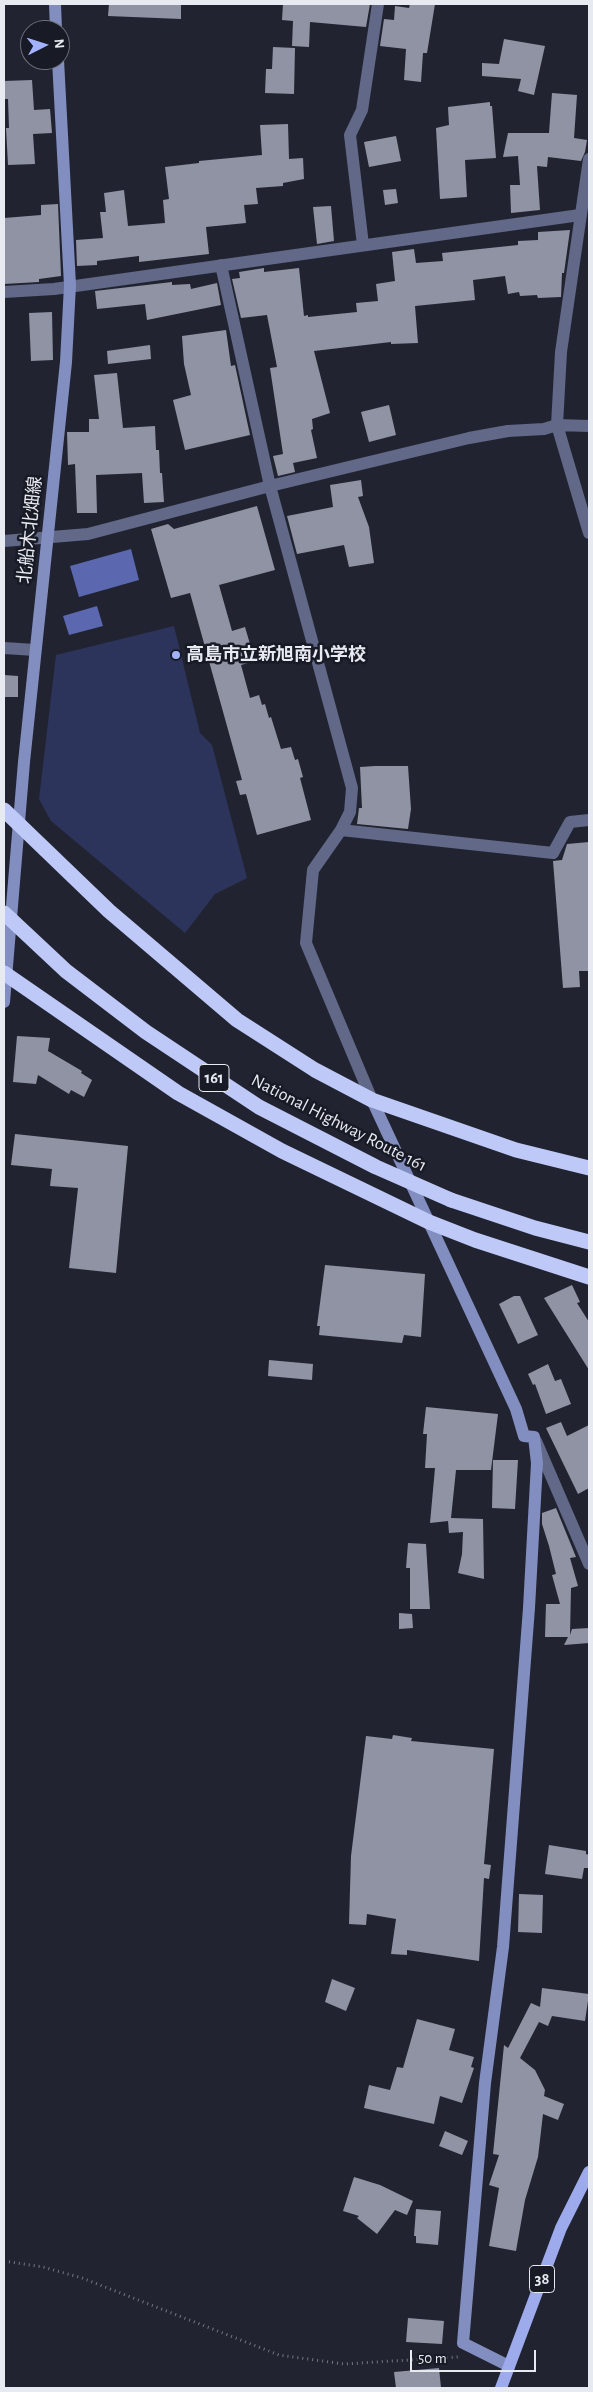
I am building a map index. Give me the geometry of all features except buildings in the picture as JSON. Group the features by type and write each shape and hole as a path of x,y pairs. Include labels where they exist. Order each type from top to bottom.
{"highway":[{"path":"4,810 108,911 236,1020 315,1070 372,1100 516,1150 589,1168"},
{"name":"National Highway Route 161","path":"4,913 66,971 146,1032 259,1107 376,1167 451,1200 535,1228 589,1242"},
{"path":"4,974 178,1093 282,1151 429,1222 474,1240 589,1277"}],"main road":[{"name":"38","path":"501,2388 561,2228 589,2172"}],"street":[{"path":"55,4 56,20"},
{"path":"363,245 350,135 362,110 378,4"},
{"name":"北船木北畑線","path":"4,1002 4,974 18,823 66,362 70,285 59,70"},
{"path":"589,159 561,352 557,425 589,532"},
{"path":"4,292 54,289 70,285 580,214"},
{"path":"221,265 270,486 352,788 350,812 341,830 313,870 306,943 372,1100 516,1409 524,1436 534,1437"},
{"path":"4,541 88,534 270,486 469,438 508,431 544,429 557,425 589,426"},
{"path":"4,648 35,650"},
{"path":"341,830 553,854 570,822 589,820"},
{"path":"534,1437 589,1564"},
{"path":"509,2366 463,2343 485,2083 503,1947 537,1463 534,1437"}],"path":[{"path":"4,2261 43,2267 82,2278 279,2355 344,2364 459,2357"}],"shaded area":[{"path":"131,549 139,580 79,597 70,566"},
{"path":"97,606 103,626 69,635 63,616"},
{"path":"174,626 200,733 212,745 247,878 215,894 185,933 51,821 39,799 56,655"}],"place":[{"name":"高島市立新旭南小学校","path":"176,655"}]}
